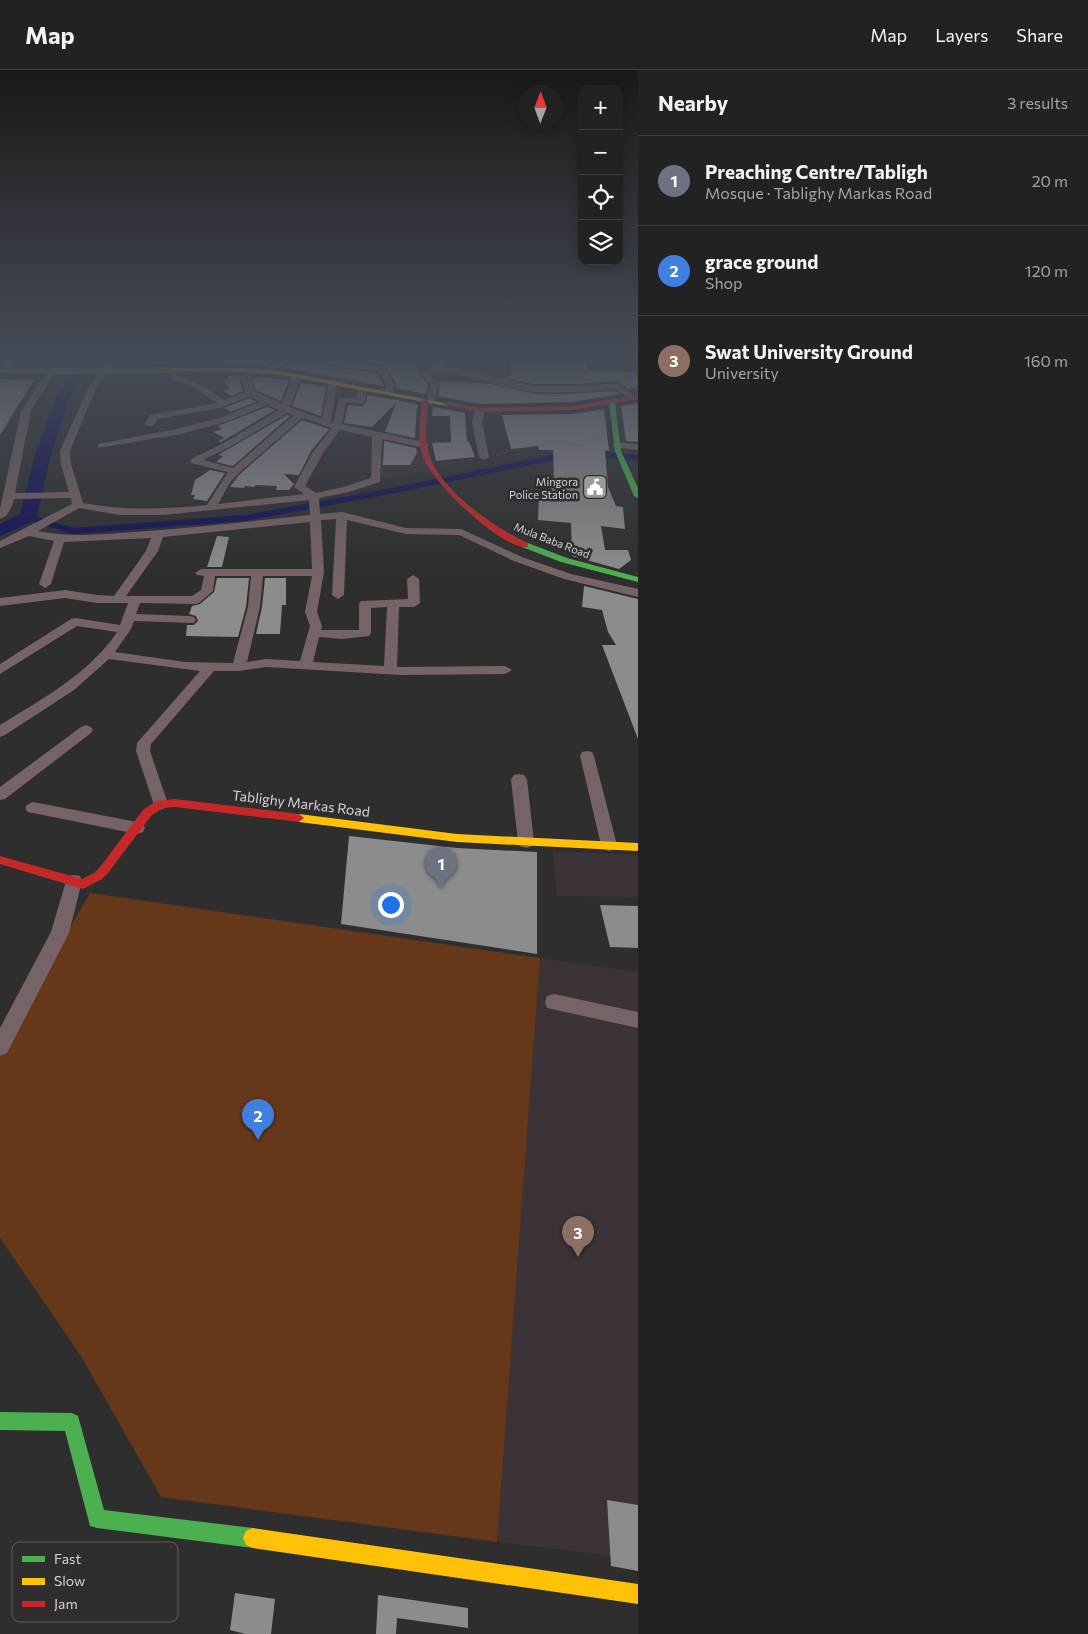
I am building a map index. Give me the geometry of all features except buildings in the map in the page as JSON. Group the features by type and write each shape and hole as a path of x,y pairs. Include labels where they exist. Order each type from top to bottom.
{"main road":[{"name":"Mula Baba Road","path":"426,428 425,457 432,468 451,491 493,528 515,541 592,569 638,580"},
{"path":"615,428 617,448 638,496"},
{"name":"Tablighy Markas Road","path":"160,804 175,803 457,838 638,847"},
{"path":"0,860 83,884 98,876 147,813 160,804"},
{"path":"4,1420 72,1422 97,1519 272,1540 638,1594"}],"street":[{"path":"0,516 12,496 13,475 23,428"},
{"path":"73,428 65,451 64,462 75,498"},
{"path":"101,446 192,428"},
{"path":"235,471 194,461 225,446 254,428"},
{"path":"211,508 227,480 235,471 286,428"},
{"path":"314,496 299,486 318,452 336,428"},
{"path":"341,428 424,445"},
{"path":"478,428 484,457"},
{"path":"12,496 75,498 102,511 160,512 314,496 361,486 376,480 377,436"},
{"path":"617,448 638,446"},
{"path":"0,477 13,475"},
{"path":"306,665 316,626 311,612 318,572 314,496"},
{"path":"0,545 28,532 75,498"},
{"path":"338,595 342,515"},
{"path":"58,543 342,515 406,530 461,532 518,559 568,577 638,593"},
{"path":"28,532 58,543 125,545"},
{"path":"117,600 152,551 158,534"},
{"path":"45,584 58,543"},
{"path":"238,667 254,607 257,572"},
{"path":"0,602 65,594 97,600 195,600 207,591 206,573 318,572"},
{"path":"314,633 342,635 364,633 365,604 414,603 413,579"},
{"path":"0,732 72,685 105,655 126,623 134,600"},
{"path":"390,670 393,603"},
{"path":"0,670 75,622 92,626 190,620"},
{"path":"105,655 210,668 266,663 390,670 505,670"},
{"path":"160,804 143,751 144,743 210,668"},
{"path":"0,795 86,730"},
{"path":"587,756 609,846"},
{"path":"518,778 526,842"},
{"path":"33,808 137,828"},
{"path":"0,1048 60,933 74,881"},
{"path":"554,1002 638,1020"}],"path":[{"path":"432,468 539,446 576,444 581,446 588,438 617,448"}],"shaded area":[{"path":"425,457 432,470 385,479 380,473 379,458"},
{"path":"553,851 638,855 638,897 557,896"},
{"path":"90,893 540,958 497,1542 161,1497 81,1356 0,1238 0,1047"},
{"path":"540,958 638,972 638,1559 497,1542"}],"waterway":[{"path":"0,531 28,517 42,458 52,428"},
{"path":"28,517 73,531 245,518 386,492 581,452 638,458"}],"traffic: fast":[{"path":"615,428 618,451 638,496"},
{"path":"525,545 564,560 638,580"},
{"path":"0,1421 72,1422 97,1519 253,1538"}],"traffic: slow":[{"path":"299,818 457,838 638,847"},
{"path":"253,1538 638,1594"}],"traffic: jam":[{"path":"423,428 423,443 426,457 437,476 466,506 486,523 525,545"},
{"path":"0,860 83,884 98,876 104,870 147,813 160,804 175,803 299,818"}],"place":[{"name":"Mingora Police Station","path":"595,487"},
{"name":"Preaching Centre/Tabligh","path":"441,888"},
{"name":"grace ground","path":"258,1140"},
{"name":"Swat University Ground","path":"578,1257"}]}
